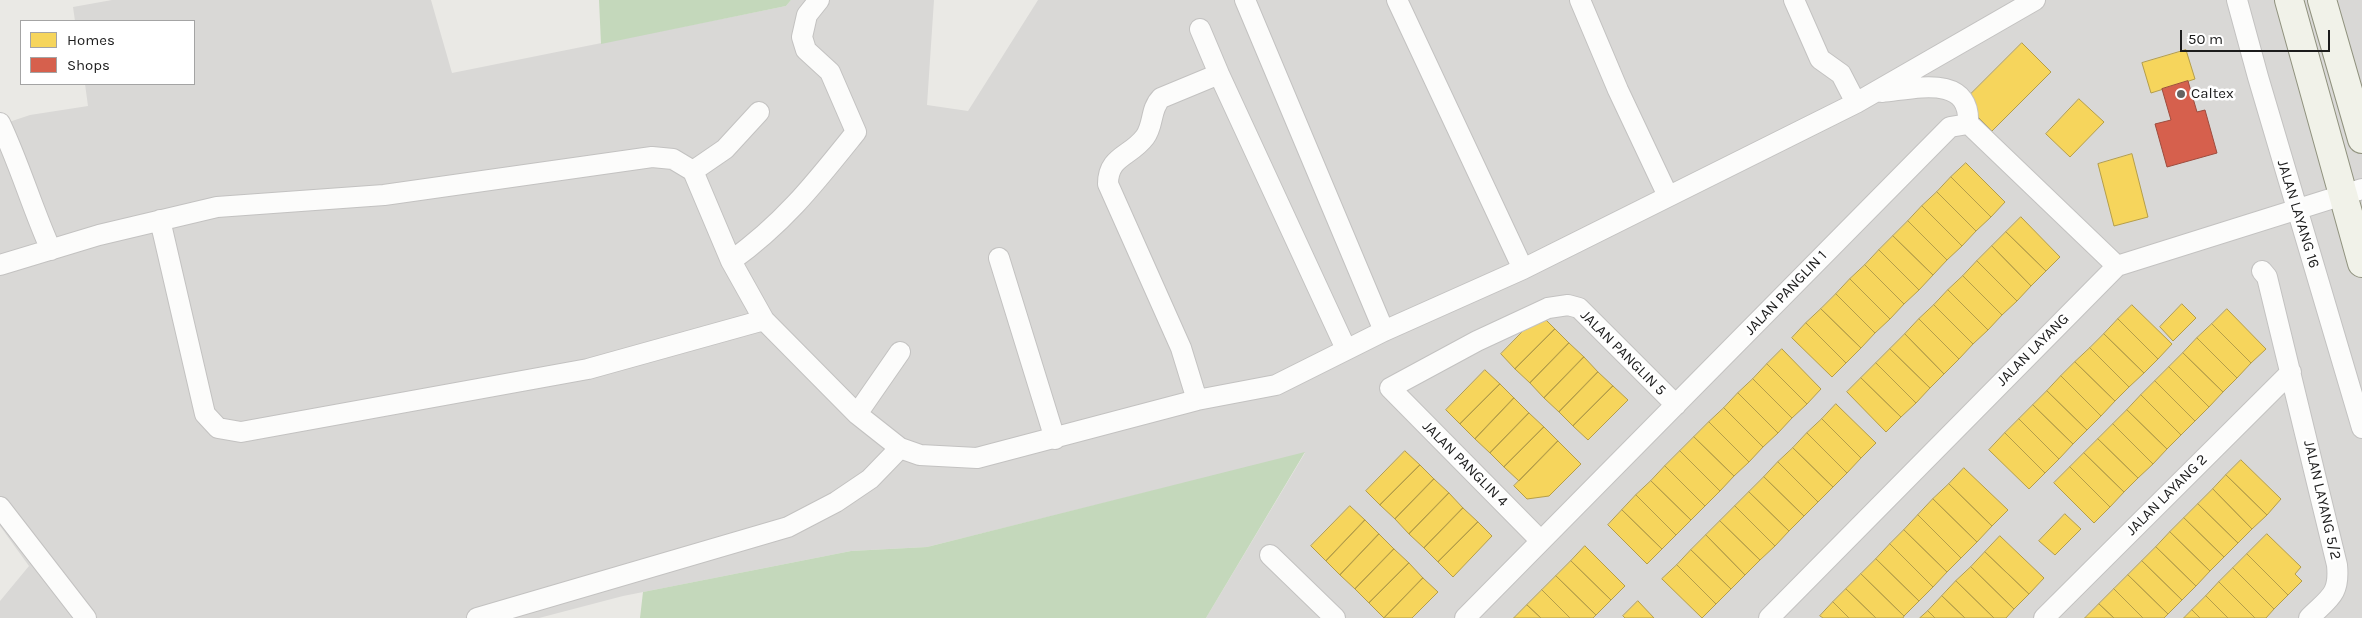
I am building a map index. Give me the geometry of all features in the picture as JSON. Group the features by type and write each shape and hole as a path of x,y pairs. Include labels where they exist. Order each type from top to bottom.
{"main road":[{"path":"2289,0 2352,192 2362,263"},
{"path":"2322,0 2362,139"}],"street":[{"path":"731,261 763,238 801,200 856,132 830,72 806,50 802,37 807,15 819,0"},
{"path":"1245,0 1384,331"},
{"path":"1397,0 1523,269"},
{"path":"1580,0 1618,90 1668,196"},
{"path":"1794,0 1820,60 1840,74 1856,103"},
{"path":"0,265 160,220 217,208 384,195 652,157 673,160 693,171 731,261 764,320 857,414 900,448 920,455 976,458 1055,439 1197,400 1276,385 1384,331 1523,269 1856,103 2035,0"},
{"name":"JALAN LAYANG 16","path":"2237,0 2362,428"},
{"path":"1200,29 1346,349"},
{"path":"1197,400 1181,348 1108,184 1108,170 1113,163 1139,145 1150,131 1154,104 1161,98 1219,74"},
{"path":"1876,92 1938,86 1953,90 1965,105 1968,124 2117,266"},
{"path":"693,171 725,149 759,112"},
{"path":"0,123 15,154 38,223 51,250"},
{"name":"JALAN PANGLIN 1","path":"1465,618 1950,127 1968,124"},
{"name":"JALAN LAYANG","path":"1769,618 2117,266 2352,192"},
{"path":"160,220 205,414 218,428 241,432 588,369 764,320"},
{"path":"999,258 1055,439"},
{"path":"2262,270 2267,277 2291,372"},
{"name":"JALAN PANGLIN 5","path":"1390,388 1477,341 1548,308 1568,304 1579,308 1676,405"},
{"path":"857,414 900,352"},
{"name":"JALAN LAYANG 2","path":"2044,618 2291,372"},
{"name":"JALAN LAYANG 5/2","path":"2291,372 2337,565 2339,583 2333,594 2309,618"},
{"name":"JALAN PANGLIN 4","path":"1390,388 1541,541"},
{"path":"477,618 788,527 836,502 870,478 900,448"},
{"path":"0,507 86,618"},
{"path":"1270,555 1335,618"}],"shaded area":[{"path":"112,0 431,0 452,73 786,6 791,0 934,0 927,105 968,111 1038,0 2362,0 2362,618 1206,618 1305,453 927,547 851,551 623,596 539,618 0,618 0,601 29,566 0,526 0,125 30,115 88,106 85,85 195,85 195,20 75,20 73,7"}],"green space":[{"path":"599,0 791,0 786,6 601,44"},
{"path":"1305,452 1206,618 640,618 643,592 851,551 927,547"}],"building: Homes":[{"path":"2022,43 2051,72 1992,131 1963,102"},
{"path":"2186,50 2195,79 2151,93 2142,63"},
{"path":"2079,99 2104,122 2070,157 2046,134"},
{"path":"2132,154 2148,217 2114,226 2098,164"},
{"path":"1966,163 2005,202 1991,217 1951,177"},
{"path":"1951,177 1991,217 1976,231 1937,192"},
{"path":"1937,192 1976,231 1962,246 1922,206"},
{"path":"1922,206 1962,246 1947,260 1908,221"},
{"path":"2021,217 2060,257 2046,271 2006,232"},
{"path":"1908,221 1947,260 1933,275 1893,236"},
{"path":"2006,232 2046,271 2031,286 1992,246"},
{"path":"1893,236 1933,275 1919,290 1879,250"},
{"path":"1992,246 2031,286 2017,301 1977,261"},
{"path":"1879,250 1919,290 1904,304 1865,265"},
{"path":"1977,261 2017,301 2002,315 1963,276"},
{"path":"1865,265 1904,304 1890,319 1850,279"},
{"path":"1963,276 2002,315 1988,330 1948,290"},
{"path":"1850,279 1890,319 1875,333 1836,294"},
{"path":"1948,290 1988,330 1973,344 1934,305"},
{"path":"1836,294 1875,333 1861,348 1821,309"},
{"path":"2182,304 2196,318 2173,341 2160,327"},
{"path":"1934,305 1973,344 1959,359 1919,319"},
{"path":"2132,305 2172,344 2158,359 2118,319"},
{"path":"1821,309 1861,348 1846,363 1806,323"},
{"path":"2227,309 2266,349 2251,363 2212,324"},
{"path":"1540,314 1555,329 1515,369 1501,354"},
{"path":"1919,319 1959,359 1944,374 1905,334"},
{"path":"2118,319 2158,359 2144,373 2104,334"},
{"path":"1806,323 1846,363 1832,377 1792,338"},
{"path":"2212,324 2251,363 2237,378 2197,338"},
{"path":"1555,329 1569,343 1530,383 1515,369"},
{"path":"1905,334 1944,374 1930,388 1890,349"},
{"path":"2104,334 2144,373 2129,387 2090,348"},
{"path":"2197,338 2237,378 2223,392 2183,353"},
{"path":"1569,343 1584,357 1544,398 1530,383"},
{"path":"2090,348 2129,387 2115,401 2075,362"},
{"path":"1782,349 1821,389 1807,404 1767,364"},
{"path":"1890,349 1930,388 1916,403 1876,363"},
{"path":"2183,353 2223,392 2209,407 2169,367"},
{"path":"1584,357 1598,372 1559,412 1544,398"},
{"path":"2075,362 2115,401 2101,416 2061,376"},
{"path":"1876,363 1916,403 1901,417 1861,378"},
{"path":"1767,364 1807,404 1792,418 1753,379"},
{"path":"2169,367 2209,407 2195,421 2155,381"},
{"path":"1485,370 1500,384 1460,424 1446,410"},
{"path":"1598,372 1613,386 1573,426 1559,412"},
{"path":"2061,376 2101,416 2087,430 2047,391"},
{"path":"1861,378 1901,417 1886,432 1847,392"},
{"path":"1753,379 1792,418 1778,433 1738,393"},
{"path":"2155,381 2195,421 2181,435 2141,395"},
{"path":"1500,384 1514,398 1475,439 1460,424"},
{"path":"1613,386 1628,400 1588,440 1573,426"},
{"path":"2047,391 2087,430 2073,444 2033,405"},
{"path":"1738,393 1778,433 1763,447 1724,408"},
{"path":"2141,395 2181,435 2167,449 2127,410"},
{"path":"1514,398 1529,413 1490,453 1475,439"},
{"path":"1836,404 1876,443 1861,458 1822,419"},
{"path":"2033,405 2073,444 2059,459 2019,419"},
{"path":"1724,408 1763,447 1749,462 1709,422"},
{"path":"2127,410 2167,449 2153,464 2113,424"},
{"path":"1529,413 1544,427 1504,467 1490,453"},
{"path":"1822,419 1861,458 1847,473 1807,433"},
{"path":"2019,419 2059,459 2045,473 2005,433"},
{"path":"1709,422 1749,462 1734,476 1694,437"},
{"path":"2113,424 2153,464 2138,478 2098,439"},
{"path":"1544,427 1558,441 1519,481 1504,467"},
{"path":"1807,433 1847,473 1833,487 1793,448"},
{"path":"2005,433 2045,473 2029,489 1989,450"},
{"path":"1694,437 1734,476 1720,491 1680,451"},
{"path":"2098,439 2138,478 2124,492 2084,453"},
{"path":"1558,441 1581,464 1549,496 1527,499 1514,486"},
{"path":"1793,448 1833,487 1818,502 1778,462"},
{"path":"1405,451 1420,465 1380,505 1366,491"},
{"path":"1680,451 1720,491 1705,506 1665,466"},
{"path":"2084,453 2124,492 2110,507 2070,467"},
{"path":"2241,460 2281,499 2267,515 2226,475"},
{"path":"1778,462 1818,502 1804,516 1764,477"},
{"path":"1420,465 1434,479 1395,519 1380,505"},
{"path":"1665,466 1705,506 1691,520 1651,481"},
{"path":"2070,467 2110,507 2094,523 2054,483"},
{"path":"1964,468 2008,510 1992,526 1949,484"},
{"path":"2226,475 2267,515 2252,529 2213,489"},
{"path":"1764,477 1804,516 1789,531 1749,492"},
{"path":"1434,479 1449,493 1409,534 1395,519"},
{"path":"1651,481 1691,520 1676,535 1636,495"},
{"path":"1949,484 1992,526 1977,542 1933,499"},
{"path":"2213,489 2252,529 2238,543 2198,504"},
{"path":"1749,492 1789,531 1775,546 1735,506"},
{"path":"1449,493 1463,508 1424,548 1409,534"},
{"path":"1636,495 1676,535 1662,549 1622,510"},
{"path":"1933,499 1977,542 1961,558 1918,515"},
{"path":"2198,504 2238,543 2224,557 2184,518"},
{"path":"1350,506 1365,520 1326,561 1311,546"},
{"path":"1735,506 1775,546 1760,560 1720,521"},
{"path":"1463,508 1478,522 1438,562 1424,548"},
{"path":"1622,510 1662,549 1647,564 1608,525"},
{"path":"2065,514 2081,529 2055,555 2039,541"},
{"path":"1918,515 1961,558 1947,572 1904,530"},
{"path":"2184,518 2224,557 2210,571 2170,532"},
{"path":"1365,520 1379,534 1340,575 1326,561"},
{"path":"1720,521 1760,560 1745,575 1706,535"},
{"path":"1478,522 1492,536 1453,577 1438,562"},
{"path":"1904,530 1947,572 1933,587 1890,544"},
{"path":"2170,532 2210,571 2196,586 2156,547"},
{"path":"1379,534 1394,549 1355,589 1340,575"},
{"path":"2267,534 2301,567 2295,574 2302,581 2288,595 2247,554"},
{"path":"1706,535 1745,575 1731,589 1691,550"},
{"path":"2000,536 2044,578 2029,594 1985,552"},
{"path":"1890,544 1933,587 1919,601 1876,559"},
{"path":"1585,546 1625,586 1611,600 1571,561"},
{"path":"2156,547 2196,586 2182,600 2142,561"},
{"path":"1394,549 1409,563 1369,603 1355,589"},
{"path":"1691,550 1731,589 1716,604 1677,565"},
{"path":"1985,552 2029,594 2014,609 1971,567"},
{"path":"2247,554 2288,595 2274,609 2233,568"},
{"path":"1876,559 1919,601 1904,616 1861,574"},
{"path":"1571,561 1611,600 1596,615 1556,576"},
{"path":"2142,561 2182,600 2168,614 2128,575"},
{"path":"1409,563 1423,578 1384,618 1369,603"},
{"path":"1677,565 1716,604 1702,618 1662,579"},
{"path":"1971,567 2014,609 2006,618 1994,618 1956,581"},
{"path":"2233,568 2274,609 2266,618 2255,618 2219,582"},
{"path":"1861,574 1904,616 1903,618 1876,618 1846,589"},
{"path":"2128,575 2168,614 2164,618 2143,618 2114,589"},
{"path":"1556,576 1596,615 1593,618 1570,618 1542,590"},
{"path":"1423,578 1438,592 1412,618 1384,618"},
{"path":"1956,581 1994,618 1965,618 1942,596"},
{"path":"2219,582 2255,618 2228,618 2206,596"},
{"path":"1846,589 1876,618 1849,618 1833,602"},
{"path":"2114,589 2143,618 2114,618 2099,604"},
{"path":"1542,590 1570,618 1541,618 1527,605"},
{"path":"1942,596 1965,618 1935,618 1928,611"},
{"path":"2206,596 2228,618 2200,618 2192,610"},
{"path":"1638,601 1654,618 1625,618 1623,616"},
{"path":"1833,602 1849,618 1823,618 1820,616"},
{"path":"2099,604 2114,618 2085,618"},
{"path":"1527,605 1541,618 1514,618"},
{"path":"2192,610 2200,618 2184,618"},
{"path":"1928,611 1935,618 1920,618"}],"building: Shops":[{"path":"2188,81 2197,112 2205,110 2217,153 2167,167 2155,124 2171,120 2162,89"}],"place":[{"name":"Caltex","path":"2181,94"}]}
